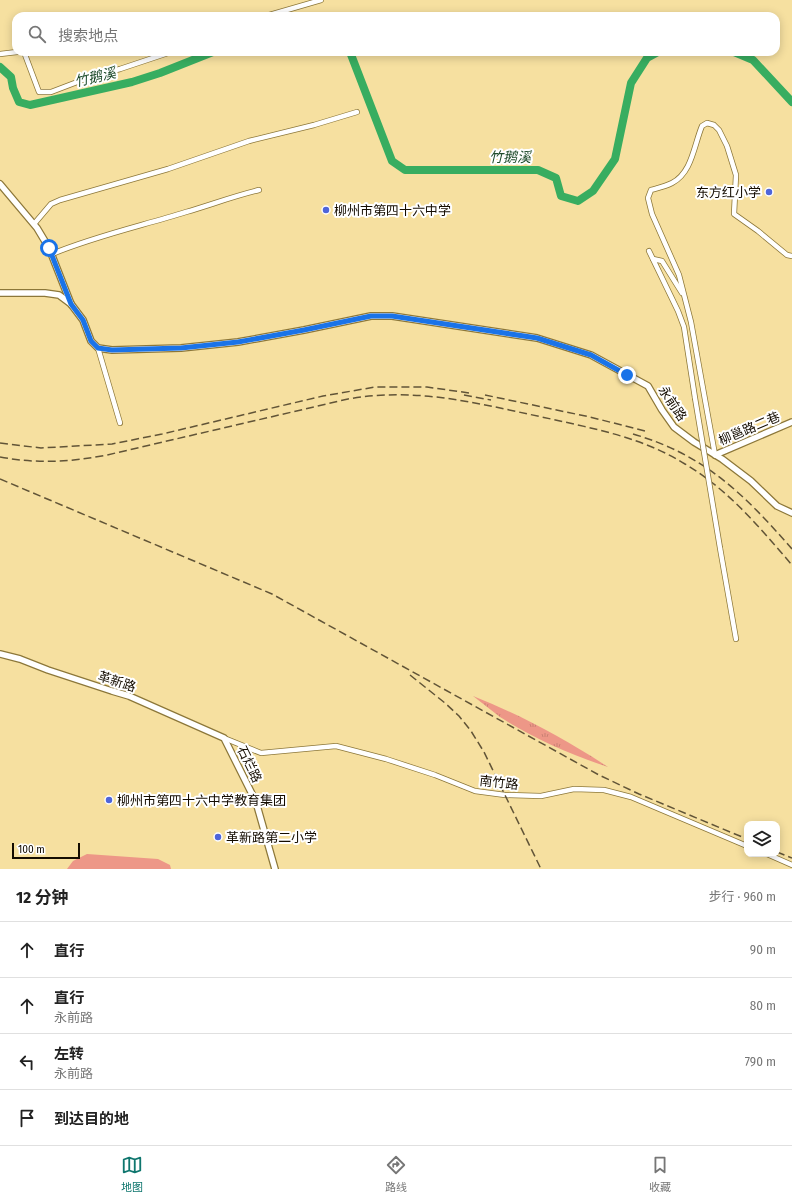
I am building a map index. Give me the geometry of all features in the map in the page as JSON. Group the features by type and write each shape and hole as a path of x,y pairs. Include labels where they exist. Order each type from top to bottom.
{"street":[{"path":"280,12 321,0"},
{"path":"0,54 12,53"},
{"path":"26,56 39,92 51,92 92,76 120,69 159,56"},
{"path":"34,224 51,204 60,200 168,169 249,141 314,125 357,112"},
{"path":"715,455 691,322 679,274 652,214 648,198 651,190 673,182 684,173 688,167 696,139 702,126 707,123 714,125 719,130 727,146 736,175 734,214 787,255 792,256"},
{"path":"0,184 34,224 49,248 71,304 83,320 91,341 98,348 120,423"},
{"path":"52,254 74,244 259,190"},
{"path":"649,251 678,311 684,327 736,639"},
{"path":"653,259 662,260 685,298"},
{"path":"0,293 45,293 59,295 71,304"},
{"name":"永前路","path":"98,348 112,350 181,348 238,342 371,316 392,316 537,338 591,355 648,386 674,427 751,481 777,506 792,513"},
{"name":"柳邕路二巷","path":"715,455 792,422"},
{"name":"革新路","path":"0,654 20,659 112,692 130,696 224,738"},
{"name":"南竹路","path":"224,738 261,753 336,746 386,759 435,775 475,791 505,795 541,796 574,790 604,790 631,797 744,845"},
{"name":"石烂路","path":"224,738 256,802 275,869"},
{"path":"774,857 792,864"}],"green space":[{"path":"473,696 542,728 608,767 580,757 539,739 500,717"},
{"path":"87,854 158,859 170,865 171,869 67,869 73,861"}],"waterway":[{"name":"竹鹅溪","path":"0,67 11,77 13,88 19,102 30,105 132,82 203,56"},
{"name":"竹鹅溪","path":"352,56 392,161 405,170 538,170 556,178 561,196 578,201 593,191 615,159 631,83 647,58 651,56"},
{"name":"竹鹅溪","path":"744,56 753,60 792,102"}],"railway":[{"path":"0,443 41,448 112,444 162,434 323,396 375,387 427,387 469,393"},
{"path":"0,457 28,461 67,461 107,455 348,399 398,395 446,398 616,434 669,455 701,474 730,498 756,524 792,565"},
{"path":"464,395 491,400"},
{"path":"485,395 590,417 645,431"},
{"path":"633,434 659,443 681,453 722,479 740,494 792,549"},
{"path":"0,479 272,594 599,775 639,794 744,838"},
{"path":"410,675 445,703 459,716 471,731 484,752 541,869"},
{"path":"780,853 792,858"}],"place":[{"name":"东方红小学","path":"769,192"},
{"name":"柳州市第四十六中学","path":"326,210"},
{"name":"柳州市第四十六中学教育集团","path":"109,800"},
{"name":"革新路第二小学","path":"218,837"}],"route":[{"path":"49,248 71,304 83,320 91,341 98,348 112,350 181,348 238,342 371,316 392,316 537,338 591,355 627,375"}]}
